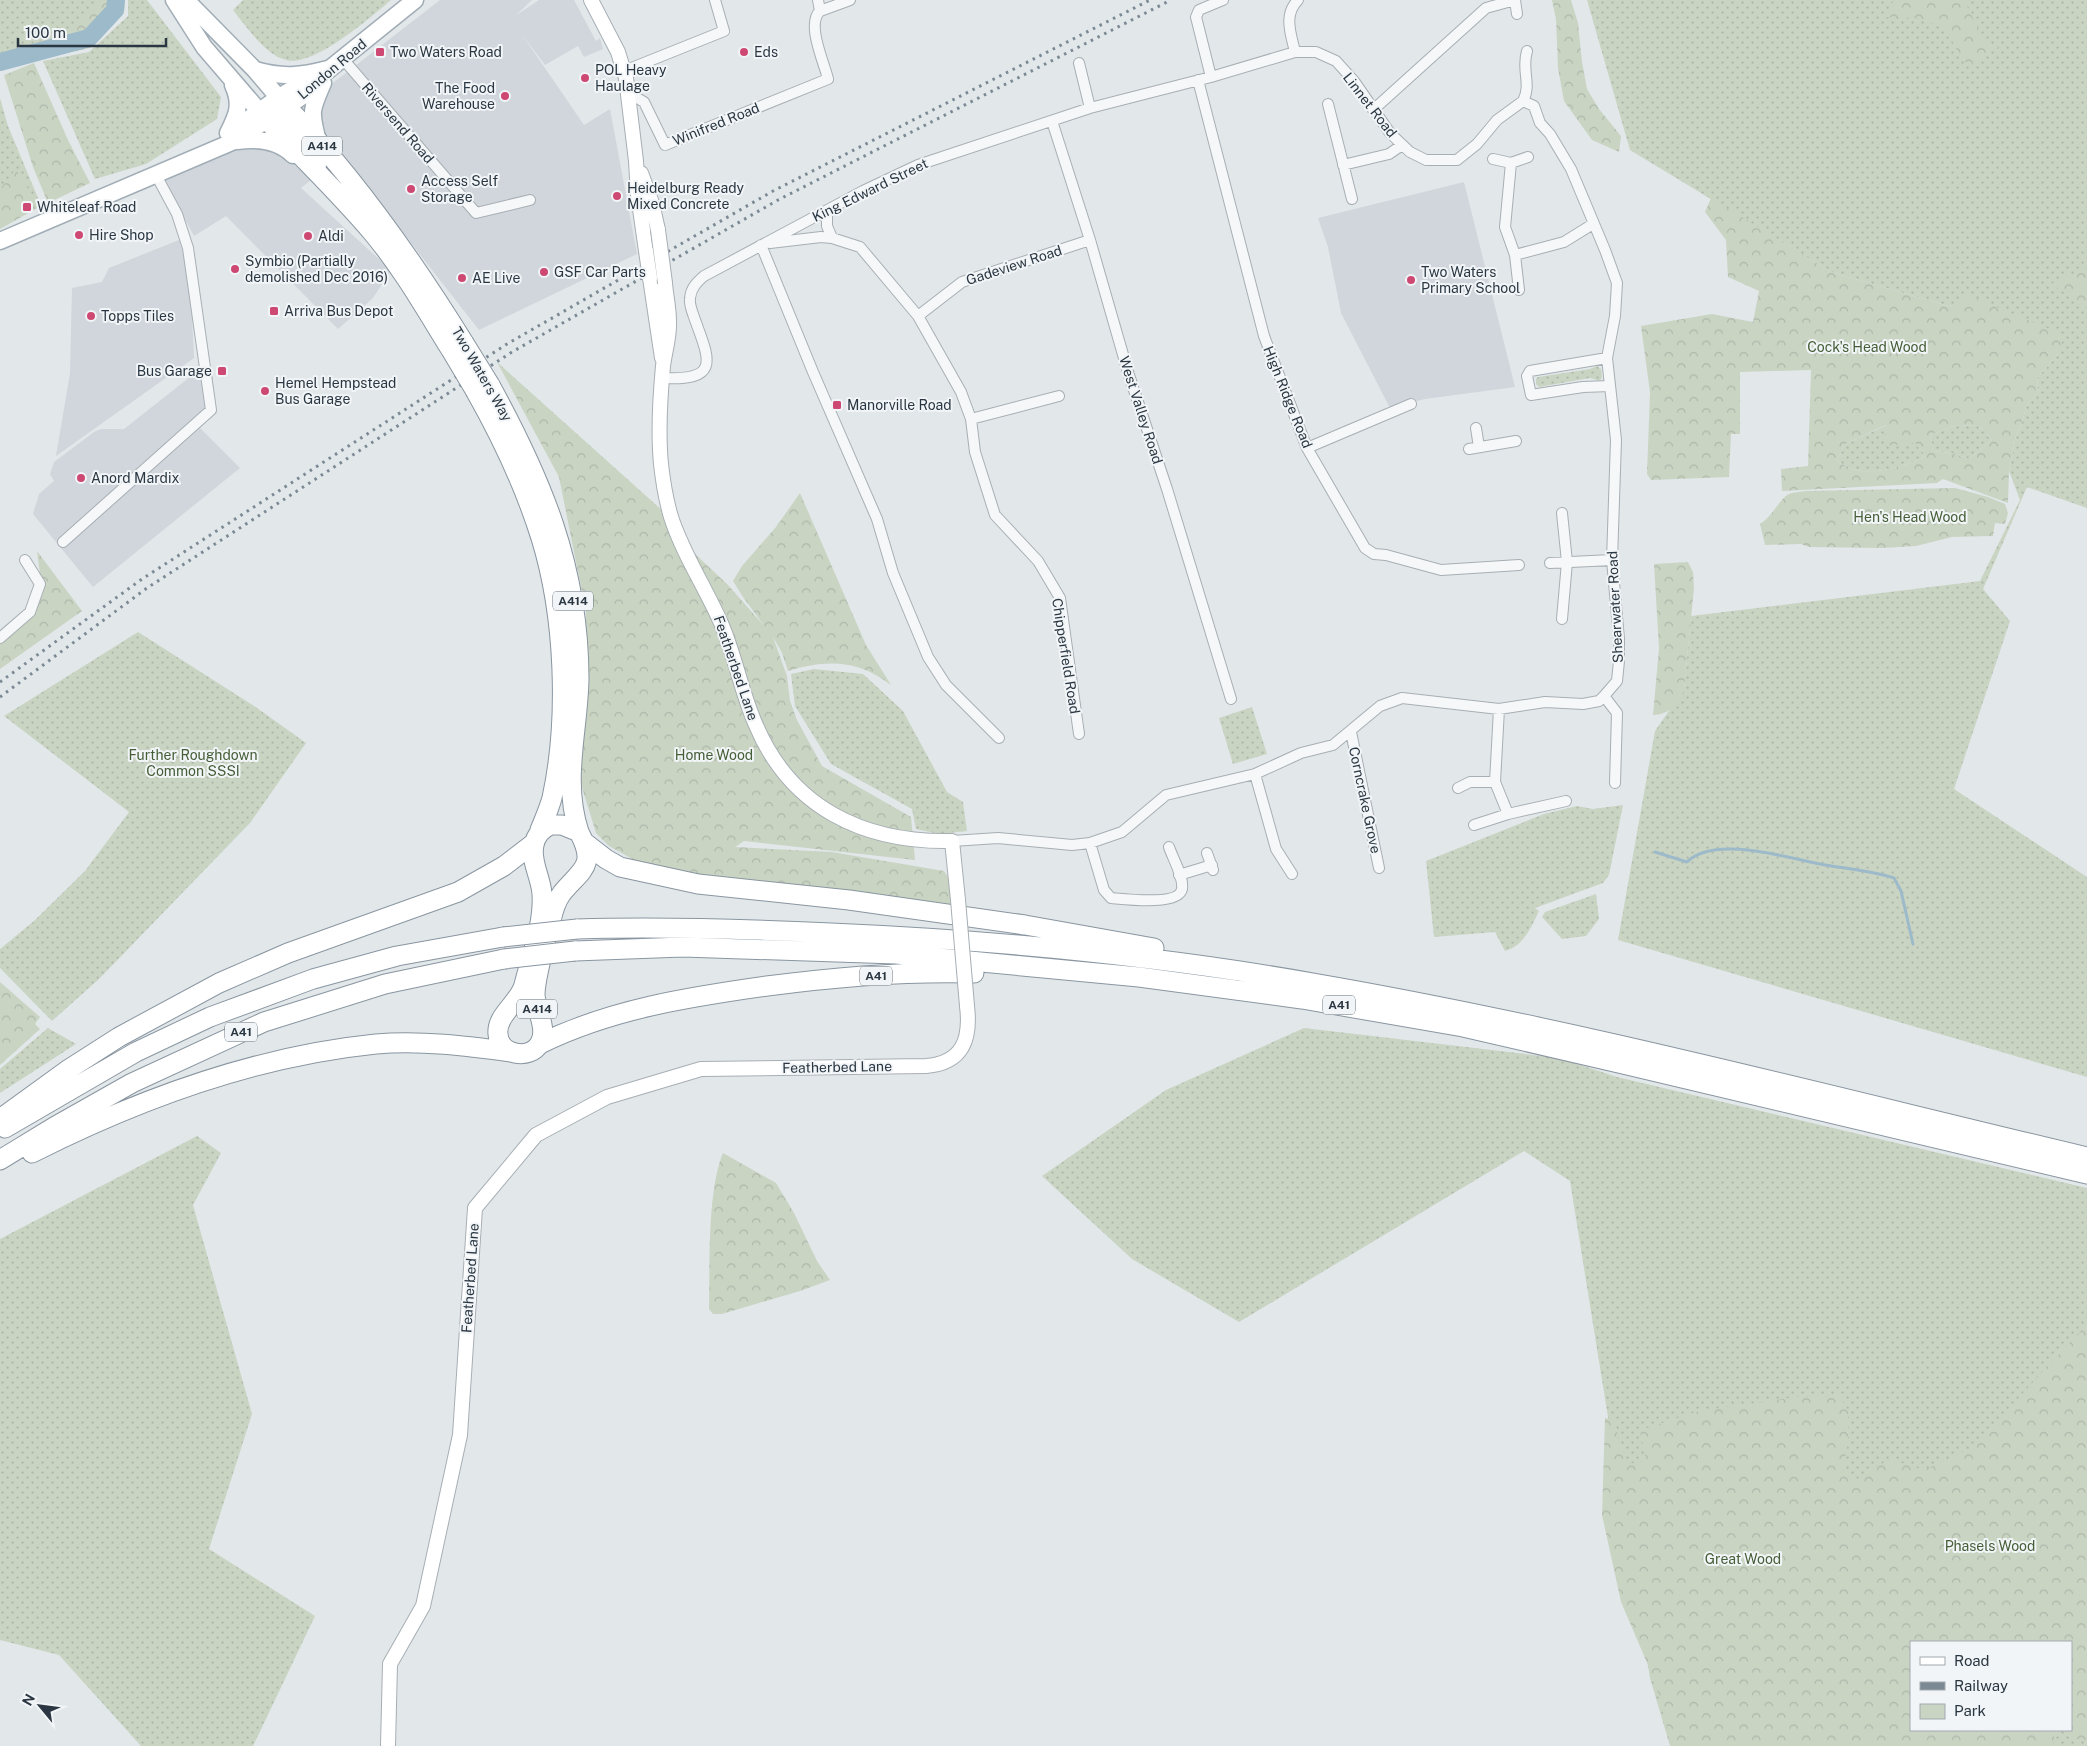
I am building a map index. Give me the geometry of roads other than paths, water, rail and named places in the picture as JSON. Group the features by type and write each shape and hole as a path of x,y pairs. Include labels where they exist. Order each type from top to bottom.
{"highway":[{"name":"Two Waters Way","path":"273,109 318,141 356,186 400,244 483,389 519,438 542,488 555,524 570,582 577,629 579,679 570,784 571,802 581,837"},
{"name":"Two Waters Way","path":"273,109 328,182 373,233 458,346"},
{"name":"Two Waters Way","path":"483,389 496,428 518,476 541,538 551,581 560,643 562,723 551,799 537,837"},
{"path":"0,1119 69,1069 111,1042 219,983 288,953 458,892 504,866 550,826 562,825 581,837 606,859 620,867 673,880 849,900 1025,926 1280,971 1311,982"},
{"name":"A414","path":"511,1052 502,1046 498,1035 499,1024 522,993 542,912 541,878 532,855 537,837"},
{"name":"A414","path":"540,1044 543,1035 535,994 553,908 561,894 582,873 588,862 588,853 581,837"},
{"name":"A41","path":"0,1132 136,1052 210,1017 312,979 397,956 502,937 577,930 656,927 891,935 1008,944 1137,957 1311,982 1604,1041 2087,1157"},
{"name":"A41","path":"0,1160 132,1083 264,1022 385,984 434,972 504,959 575,951 683,947 896,954 1139,976 1292,998 1463,1028 2087,1174"},
{"name":"A41","path":"540,1044 565,1031 602,1018 652,1005 738,990 818,980 943,972 1006,974 1050,969"},
{"path":"0,1169 87,1126 158,1097 282,1060 377,1044 423,1044 527,1054 540,1044"}],"main road":[{"name":"Two Waters Way","path":"174,0 204,47 229,78 273,109"},
{"name":"London Road","path":"0,241 156,175 230,137 273,109 310,91 325,72 415,0"},
{"name":"Two Waters Way","path":"192,5 255,70 273,109"},
{"path":"192,5 219,45 273,109"},
{"path":"255,70 269,74 294,76 325,72 315,97 312,118 318,141"},
{"path":"229,78 237,94 238,105 238,114 230,137 258,139 276,144 288,150 328,182"}],"street":[{"name":"Featherbed Lane","path":"592,0 618,52 624,71 636,161 638,195 663,372"},
{"path":"624,71 724,31 715,0"},
{"path":"818,0 820,11 850,0"},
{"path":"1211,77 1196,17 1199,10 1223,0"},
{"path":"1295,52 1288,22 1293,5 1298,0"},
{"path":"1373,110 1486,8 1515,0 1517,14"},
{"name":"Winifred Road","path":"628,97 637,98 644,102 665,145 828,79 814,25 815,17 820,11"},
{"path":"1523,101 1528,92 1525,68 1527,51"},
{"name":"Linnet Road","path":"1270,60 1295,52 1316,52 1336,61 1354,81 1390,133 1410,152 1426,160 1457,160 1477,144 1498,120 1523,101"},
{"name":"Riversend Road","path":"343,59 476,213 530,200"},
{"name":"King Edward Street","path":"663,372 689,379 700,374 705,366 706,351 689,300 695,284 704,276 888,178 918,165 1090,108 1270,60"},
{"path":"1078,63 1090,108"},
{"name":"High Ridge Road","path":"1198,80 1264,336 1307,448 1365,548 1374,554 1386,555 1442,570 1519,565"},
{"name":"Shearwater Road","path":"1523,101 1534,106 1540,123 1550,134 1570,169 1617,283 1615,316 1607,358 1616,440 1612,560 1619,639 1619,662 1616,681 1604,696"},
{"path":"1328,104 1352,199"},
{"name":"West Valley Road","path":"1052,121 1090,240 1128,372 1167,489 1231,699"},
{"path":"1343,165 1389,154 1402,145"},
{"path":"1493,159 1511,163 1528,157"},
{"name":"Featherbed Lane","path":"388,1746 390,1664 423,1606 460,1435 475,1208 536,1135 607,1097 701,1069 933,1066 946,1061 962,1048 969,1029 952,841 918,841 888,836 850,824 809,798 790,780 772,757 755,723 722,626 684,549 670,515 660,447 663,372 669,322 658,230 652,203 636,161"},
{"path":"1511,163 1505,227 1515,255 1519,290"},
{"path":"63,542 210,410 188,248 177,214 156,175"},
{"path":"827,211 826,226 832,238"},
{"path":"1515,255 1564,242 1593,224"},
{"name":"Chipperfield Road","path":"763,244 808,238 832,238 860,248 918,316 962,392 971,420 975,452 994,515 1038,561 1060,598 1079,734"},
{"name":"Gadeview Road","path":"918,316 962,282 1090,240"},
{"path":"763,244 813,372 877,519 893,573 928,657 946,685 999,738"},
{"path":"1607,358 1530,371 1527,376 1531,395 1583,387 1610,386"},
{"path":"971,420 1059,396"},
{"path":"1307,448 1411,404"},
{"path":"1476,428 1474,448 1516,441"},
{"path":"1562,513 1567,562 1562,619"},
{"path":"0,638 30,612 40,584 25,560"},
{"path":"1550,563 1612,560"},
{"path":"952,841 998,838 1072,845 1090,843 1122,832 1166,795 1255,774 1301,752 1333,745 1380,706 1402,698 1499,709 1545,702 1583,704 1599,701 1604,696 1617,713 1614,783"},
{"path":"1499,709 1495,782 1508,814"},
{"name":"Corncrake Grove","path":"1351,732 1379,868"},
{"path":"1255,774 1276,849 1292,874"},
{"path":"1458,788 1470,782 1495,782"},
{"path":"1474,825 1508,814 1566,800"},
{"path":"1090,843 1104,890 1111,898 1172,899 1180,895 1182,889 1179,875 1169,848"},
{"path":"1179,875 1212,868 1207,852"}],"waterway":[{"path":"0,62 89,38 115,10 116,0"},
{"path":"1655,852 1687,862 1700,854 1716,850 1754,851 1894,878 1901,891 1913,944"}],"railway":[{"path":"0,682 142,579 507,344 773,191 1150,0"},
{"path":"0,697 147,588 512,352 778,200 1171,0"}],"place":[{"name":"Two Waters Road","path":"380,52"},
{"name":"Eds","path":"744,52"},
{"name":"POL Heavy Haulage","path":"585,78"},
{"name":"The Food Warehouse","path":"505,96"},
{"name":"Access Self Storage","path":"411,189"},
{"name":"Heidelburg Ready Mixed Concrete","path":"617,196"},
{"name":"Whiteleaf Road","path":"27,207"},
{"name":"Hire Shop","path":"79,235"},
{"name":"Aldi","path":"308,236"},
{"name":"Symbio (Partially demolished Dec 2016)","path":"235,269"},
{"name":"GSF Car Parts","path":"544,272"},
{"name":"AE Live","path":"462,278"},
{"name":"Two Waters Primary School","path":"1411,280"},
{"name":"Arriva Bus Depot","path":"274,311"},
{"name":"Topps Tiles","path":"91,316"},
{"name":"Bus Garage","path":"222,371"},
{"name":"Hemel Hempstead Bus Garage","path":"265,391"},
{"name":"Manorville Road","path":"837,405"},
{"name":"Anord Mardix","path":"81,478"}],"park label":[{"name":"Cock's Head Wood","path":"1867,347"},
{"name":"Hen's Head Wood","path":"1910,517"},
{"name":"Home Wood","path":"714,755"},
{"name":"Further Roughdown Common SSSI","path":"193,764"},
{"name":"Phasels Wood","path":"1990,1546"},
{"name":"Great Wood","path":"1743,1559"}]}
